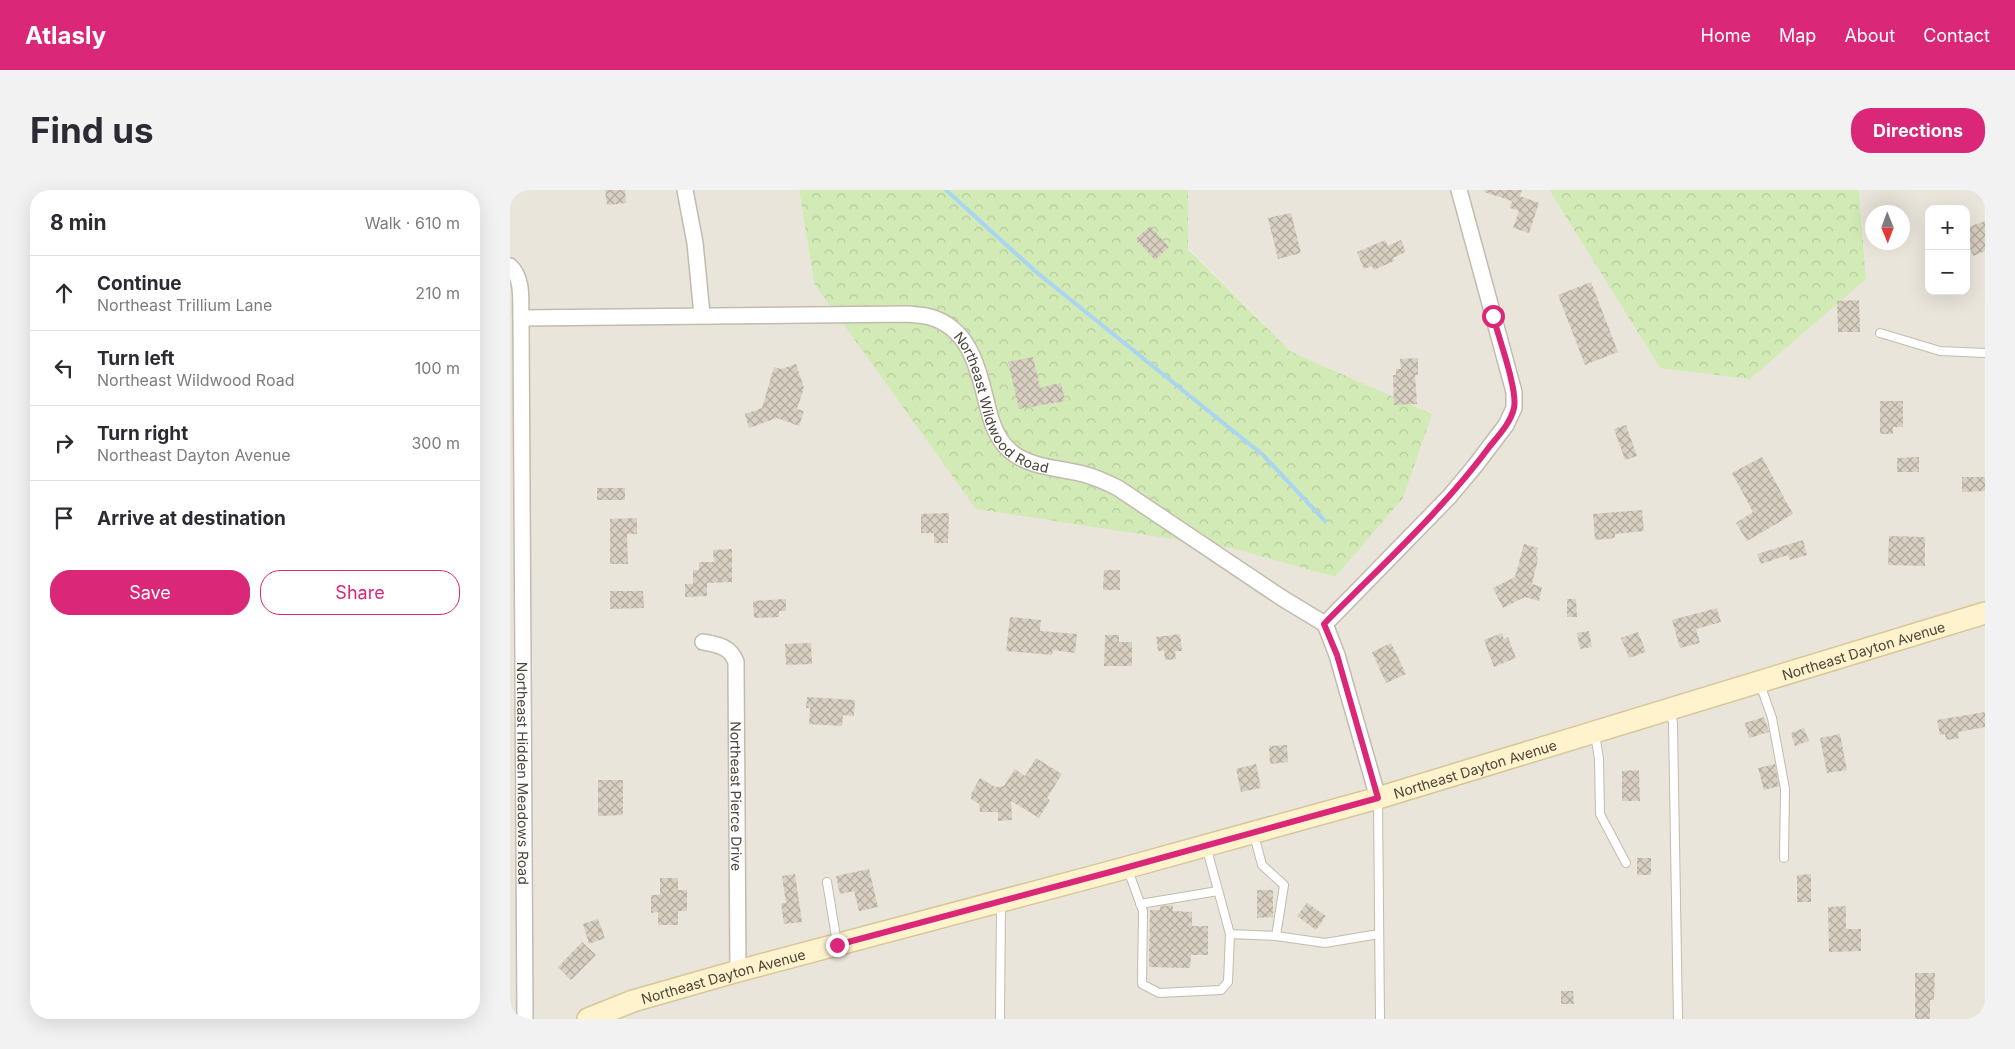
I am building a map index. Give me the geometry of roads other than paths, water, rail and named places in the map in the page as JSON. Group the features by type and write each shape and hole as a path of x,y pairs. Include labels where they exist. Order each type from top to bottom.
{"street":[{"path":"685,190 695,243 702,316"},
{"path":"1378,798 1337,655 1324,624 1448,497 1475,466 1506,425 1514,408 1514,392 1459,190"},
{"name":"Northeast Hidden Meadows Road","path":"510,266 518,276 521,318 517,884 525,1019"},
{"name":"Northeast Wildwood Road","path":"521,318 907,314 930,317 949,325 966,341 975,360 993,427 1001,442 1013,454 1035,465 1082,474 1100,479 1118,488 1324,624"},
{"name":"Northeast Dayton Avenue","path":"588,1019 633,1001 738,971 1127,868 1378,798 1985,613"},
{"name":"Northeast Pierce Drive","path":"703,642 724,647 733,654 736,662 738,971"}],"lane":[{"path":"1880,333 1940,350 1985,353"},
{"path":"1760,682 1772,718 1786,789 1784,858"},
{"path":"1670,709 1673,724 1678,1019"},
{"path":"1594,732 1599,759 1600,814 1626,863"},
{"path":"1378,798 1379,934 1382,1002 1380,1019"},
{"path":"1253,833 1262,865 1284,885 1276,936"},
{"path":"1127,868 1142,911 1142,984 1159,993 1221,990 1228,982 1230,934 1206,846"},
{"path":"827,882 837,945"},
{"path":"1140,904 1218,891"},
{"path":"1000,1019 1001,901"},
{"path":"1230,934 1276,936 1324,943 1379,934"}],"waterway":[{"path":"946,190 1035,271 1263,455 1325,521"}]}
